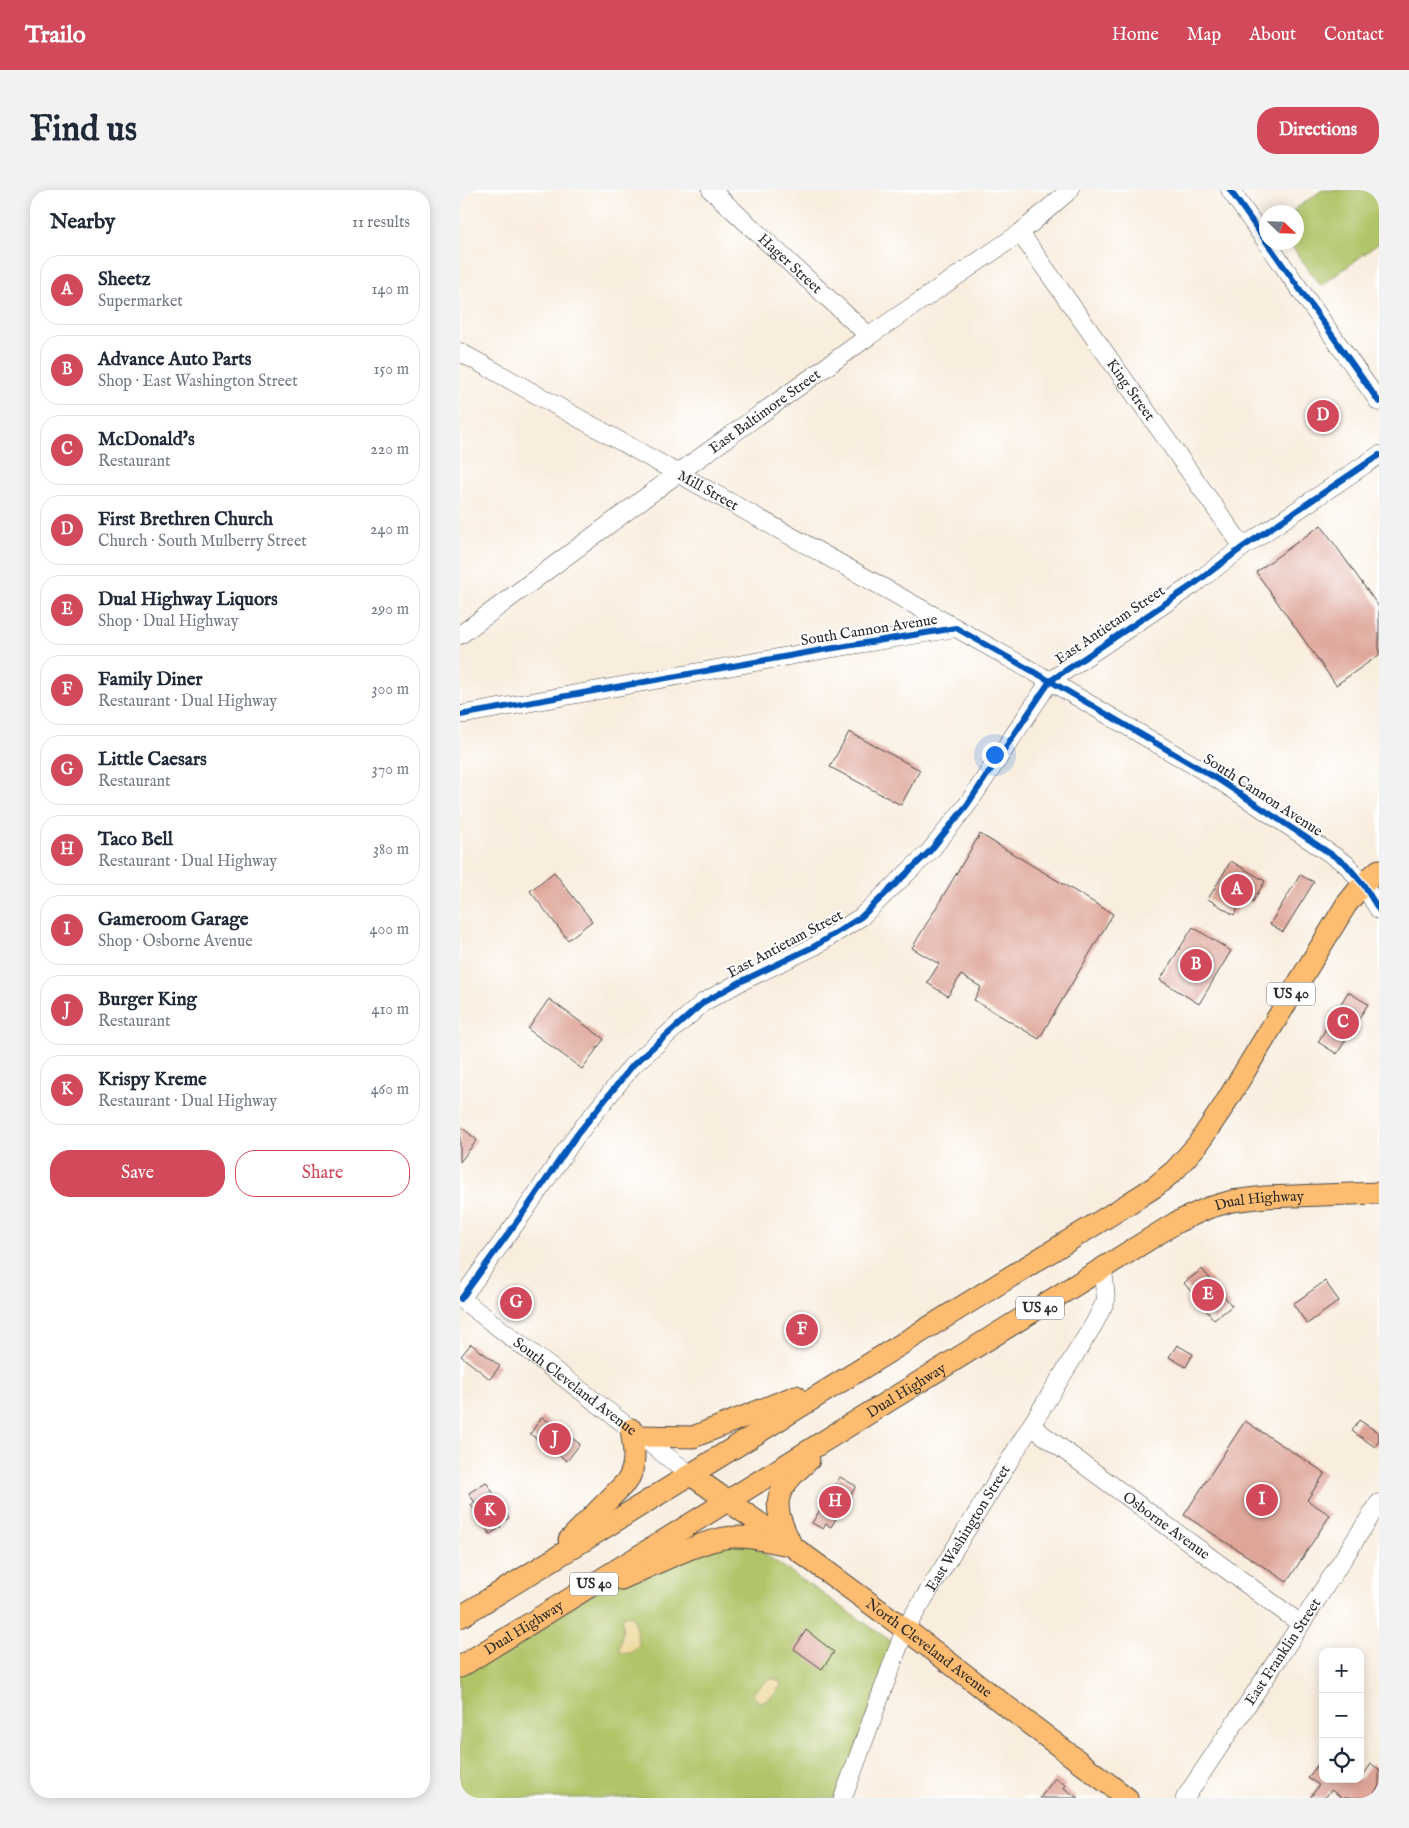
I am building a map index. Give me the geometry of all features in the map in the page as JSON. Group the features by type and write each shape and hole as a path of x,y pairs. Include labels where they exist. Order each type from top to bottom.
{"main road":[{"name":"US 40","path":"460,1617 1156,1186 1175,1170 1198,1144 1346,905 1363,884 1379,870"},
{"name":"Dual Highway","path":"460,1667 1177,1222 1208,1208 1232,1201 1265,1197 1379,1193"},
{"path":"545,1565 628,1480 635,1460 636,1432 693,1437 781,1403 874,1360"},
{"path":"792,1546 781,1524 778,1512 778,1499 781,1489 791,1476 842,1430"},
{"name":"North Cleveland Avenue","path":"691,1475 905,1629 1127,1798"},
{"path":"555,1608 713,1540 749,1537 792,1546"}],"street":[{"name":"Hager Street","path":"711,190 869,336"},
{"name":"East Baltimore Street","path":"460,635 677,474 869,336 1020,233 1070,190"},
{"path":"1230,190 1379,402"},
{"name":"King Street","path":"1020,233 1243,547"},
{"name":"Mill Street","path":"460,352 956,628"},
{"name":"East Antietam Street","path":"460,1298 526,1209 576,1136 633,1065 704,1002 740,982 815,946 861,917 930,851 967,805 1050,681 1194,584 1243,547 1379,455"},
{"name":"South Cannon Avenue","path":"460,715 956,628 1050,681 1227,786 1346,864 1363,884 1379,910"},
{"name":"East Washington Street","path":"843,1798 905,1629 1094,1324 1106,1300 1103,1269"},
{"name":"South Cleveland Avenue","path":"460,1298 691,1475"},
{"name":"Osborne Avenue","path":"1031,1426 1301,1624"},
{"name":"East Franklin Street","path":"1185,1798 1379,1503"}],"green space":[{"path":"1322,190 1379,190 1379,243 1321,286 1294,250 1304,250 1304,205 1301,205"},
{"path":"746,1541 894,1643 838,1798 460,1798 460,1664 675,1551"}],"sand":[{"path":"625,1615 632,1616 634,1620 639,1644 633,1651 628,1653 619,1650 622,1618"},
{"path":"772,1678 780,1681 781,1685 771,1696 758,1702 752,1694"}],"building":[{"path":"1321,525 1379,607 1379,655 1336,685 1256,572"},
{"path":"849,732 920,770 901,805 830,767"},
{"path":"980,834 1113,914 1039,1039 974,1000 981,987 961,975 948,996 927,983 939,964 912,948"},
{"path":"1231,861 1265,881 1252,903 1244,898 1234,915 1208,899"},
{"path":"554,872 592,921 568,940 530,891"},
{"path":"1300,875 1314,882 1283,932 1270,924"},
{"path":"1193,927 1231,951 1199,1004 1160,980"},
{"path":"1348,992 1368,1004 1337,1054 1318,1042"},
{"path":"549,999 604,1039 582,1069 528,1029"},
{"path":"460,1126 477,1140 460,1162"},
{"path":"1202,1269 1232,1306 1214,1320 1184,1283"},
{"path":"1325,1281 1339,1301 1307,1324 1293,1304"},
{"path":"471,1344 500,1366 490,1379 461,1356"},
{"path":"1177,1345 1193,1354 1186,1367 1169,1357"},
{"path":"542,1417 580,1444 567,1461 530,1434"},
{"path":"1359,1420 1379,1433 1379,1441 1375,1447 1352,1431"},
{"path":"1245,1421 1325,1473 1307,1500 1330,1515 1287,1582 1184,1515"},
{"path":"840,1477 856,1486 831,1527 826,1524 823,1529 812,1523"},
{"path":"486,1482 509,1518 500,1524 501,1527 490,1534 471,1505 475,1503 469,1493"},
{"path":"806,1630 834,1652 822,1669 794,1649"},
{"path":"1319,1763 1319,1783 1364,1783 1364,1774 1371,1764 1379,1769 1379,1786 1371,1798 1342,1798 1331,1790 1325,1798 1310,1798 1319,1785 1308,1778"},
{"path":"1055,1778 1066,1785 1064,1788 1078,1798 1040,1798"}],"cycle path":[{"path":"1230,190 1379,402"},
{"path":"461,1299 576,1136 633,1065 704,1002 740,982 815,946 861,917 930,851 967,805 1050,681 1194,584 1243,547 1379,455"},
{"path":"460,715 956,628 1219,780 1346,864 1363,884 1379,910"}],"place":[{"name":"First Brethren Church","path":"1323,416"},
{"name":"Sheetz","path":"1237,890"},
{"name":"Advance Auto Parts","path":"1196,965"},
{"name":"McDonald's","path":"1343,1023"},
{"name":"Dual Highway Liquors","path":"1208,1295"},
{"name":"Little Caesars","path":"516,1303"},
{"name":"Family Diner","path":"802,1330"},
{"name":"Burger King","path":"555,1439"},
{"name":"Gameroom Garage","path":"1262,1500"},
{"name":"Taco Bell","path":"835,1502"},
{"name":"Krispy Kreme","path":"490,1511"}]}
